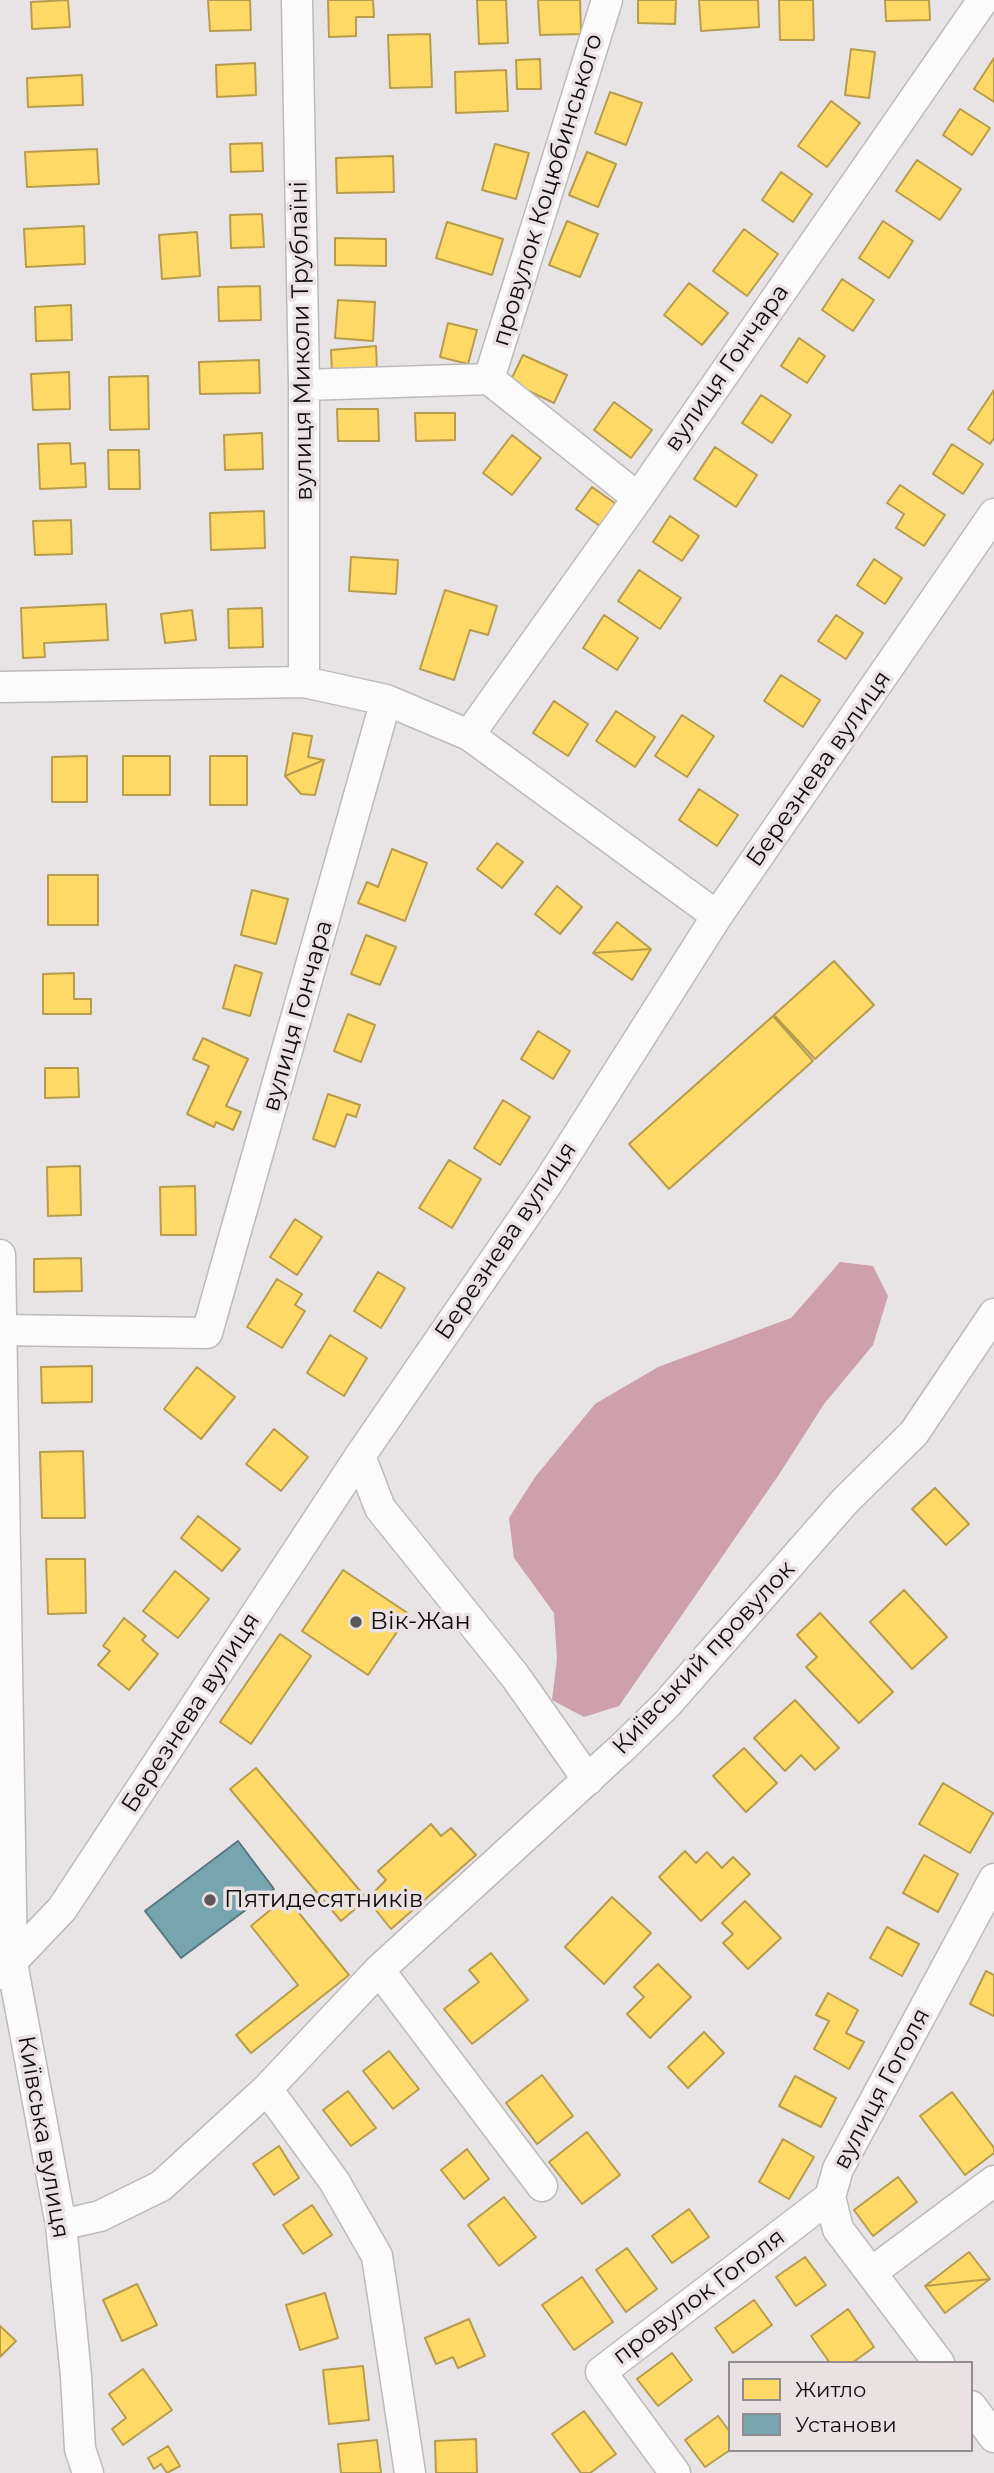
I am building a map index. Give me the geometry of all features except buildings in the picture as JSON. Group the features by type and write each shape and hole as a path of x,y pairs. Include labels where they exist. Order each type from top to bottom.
{"street":[{"name":"вулиця Миколи Трублаїні","path":"298,0 304,385 304,682"},
{"name":"провулок Коцюбинського","path":"489,379 607,0"},
{"name":"вулиця Гончара","path":"468,734 638,498 983,0"},
{"path":"304,385 489,379 638,498"},
{"name":"Березнева вулиця","path":"6,1969 62,1909 360,1456 549,1181 717,916 994,514"},
{"path":"0,687 304,682 386,699 468,734 717,916"},
{"name":"вулиця Гончара","path":"1,1330 207,1333 386,699"},
{"name":"Київська вулиця","path":"0,1255 6,1969 61,2225 76,2376 80,2449 89,2473"},
{"name":"Київський провулок","path":"61,2225 100,2216 161,2186 267,2089 379,1970 588,1780 667,1704 845,1500 914,1433 994,1314"},
{"path":"360,1456 380,1508 514,1676 588,1780"},
{"name":"вулиця Гоголя","path":"938,2361 838,2229 830,2197 838,2169 994,1879"},
{"path":"379,1970 542,2186"},
{"path":"267,2089 334,2182 377,2256 410,2473"},
{"path":"872,2272 994,2181"},
{"name":"провулок Гоголя","path":"675,2473 601,2372 830,2197"},
{"path":"973,2409 994,2437"}],"shaded area":[{"path":"840,1262 873,1266 888,1296 873,1345 824,1404 780,1473 619,1706 584,1717 552,1700 557,1659 554,1613 514,1558 509,1518 535,1477 595,1404 658,1367 791,1318"}],"place":[{"name":"Вік-Жан","path":"356,1622"},
{"name":"Пятидесятників","path":"210,1900"}]}
